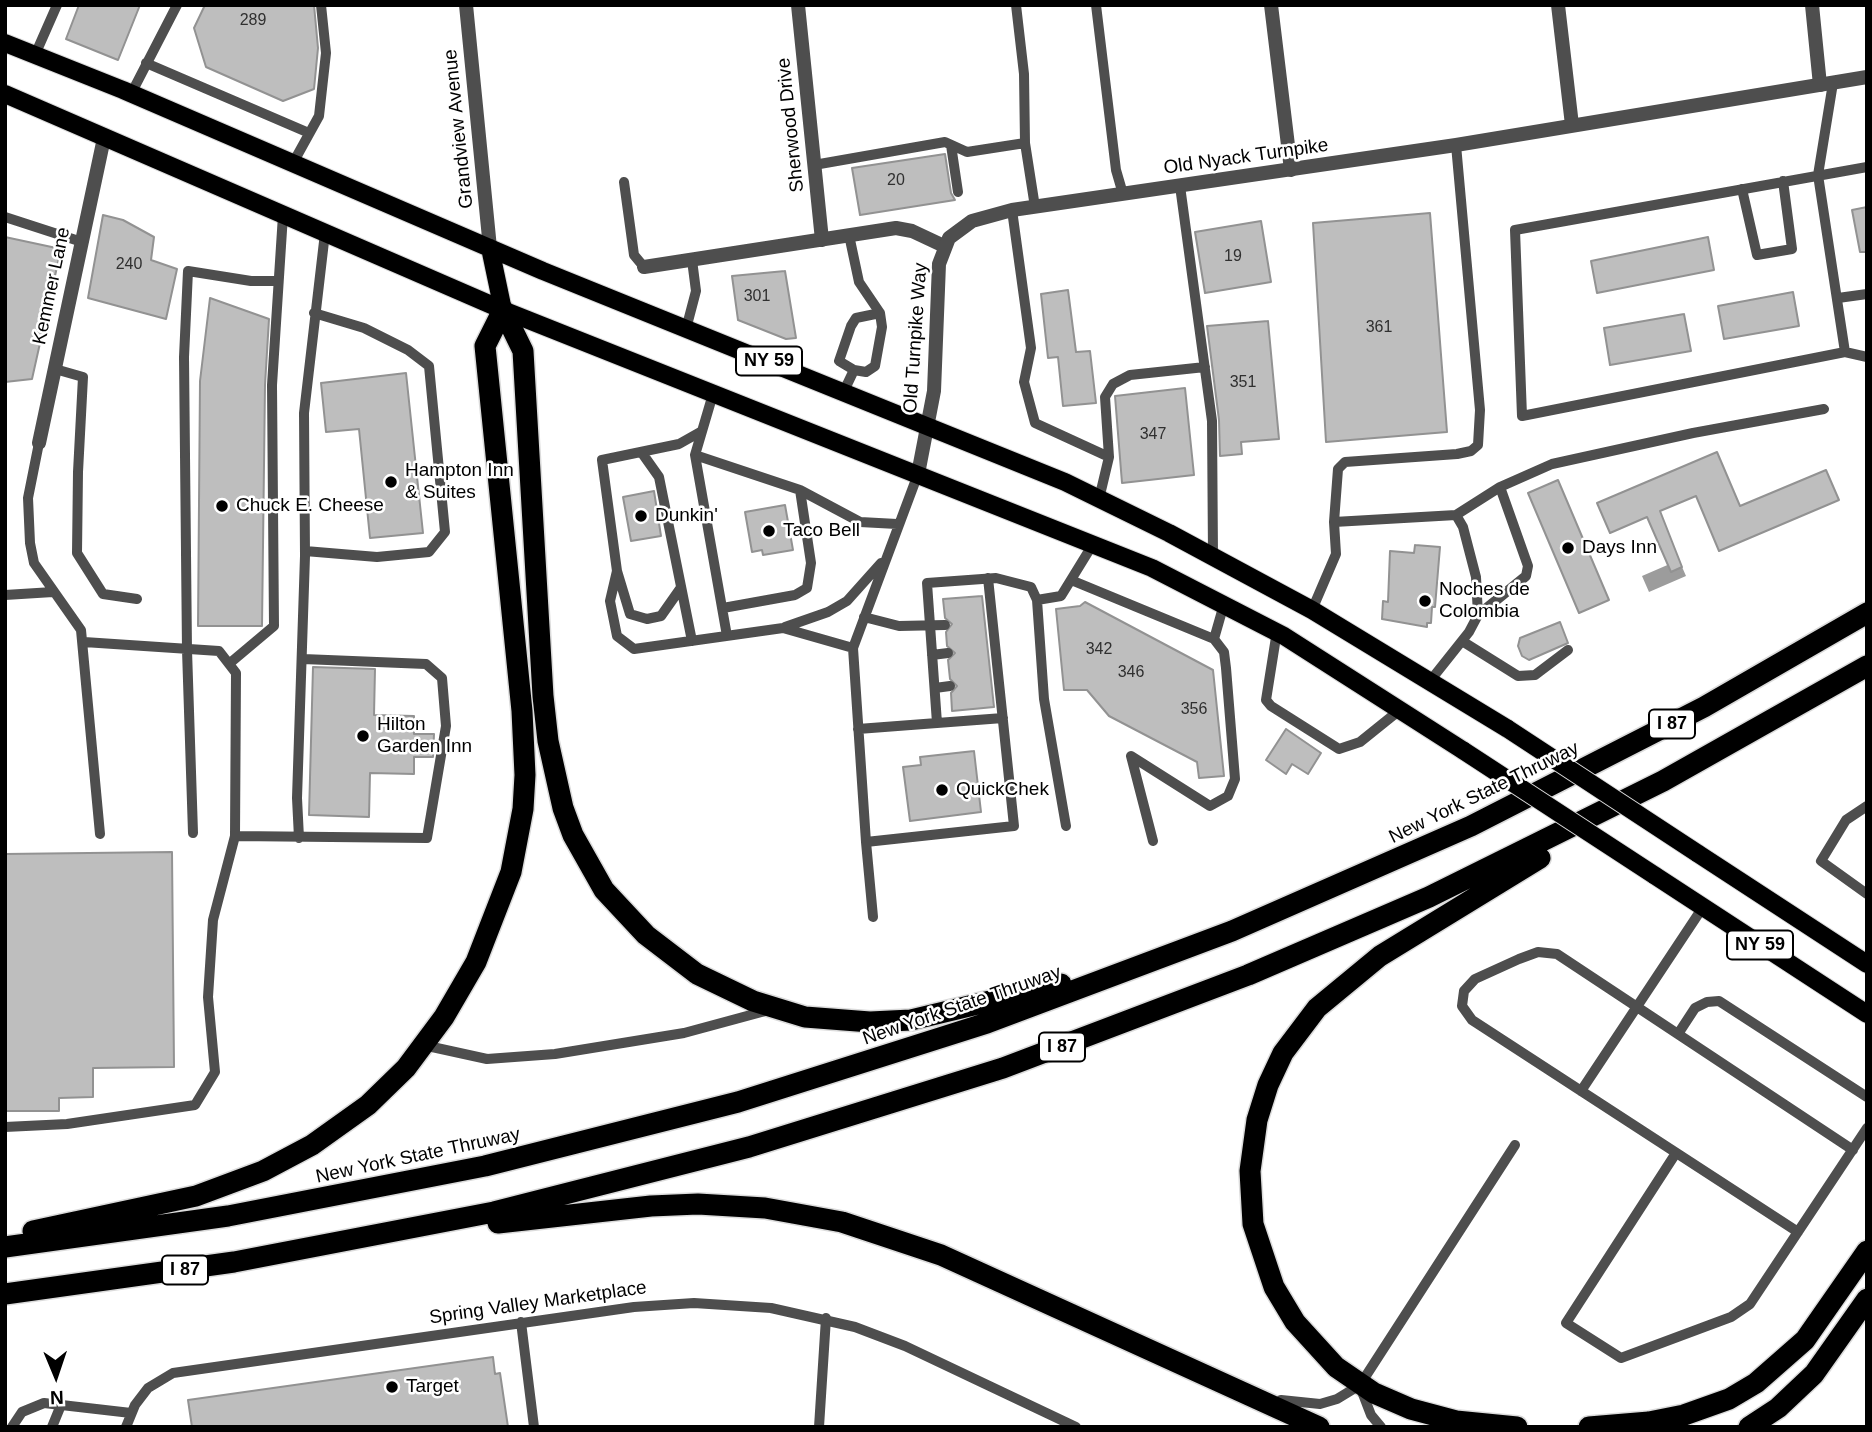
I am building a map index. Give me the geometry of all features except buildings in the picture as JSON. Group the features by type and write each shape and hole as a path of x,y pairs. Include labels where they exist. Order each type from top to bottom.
{"highway":[{"path":"502,310 523,351 543,696 554,776 573,835 604,890 646,935 697,974 773,1009 828,1020 911,1020 1171,956"},
{"path":"5,1237 178,1201 263,1171 355,1116 406,1068 460,992 489,934 511,872 523,809 522,711 485,346 502,310"},
{"path":"1817,642 1867,608"},
{"name":"New York State Thruway","path":"5,1247 163,1226 318,1200 472,1169 612,1136 738,1102 925,1044 1171,956 1352,880 1526,799 1704,707 1867,613"},
{"name":"I 87","path":"5,1294 234,1262 364,1239 519,1206 687,1165 876,1110 1053,1050 1200,995 1370,924 1549,840 1722,749 1867,666"},
{"path":"1517,1427 1476,1424 1424,1414 1399,1405 1360,1385 1336,1367 1295,1322 1273,1287 1257,1241 1251,1207 1251,1154 1261,1103 1283,1053 1317,1008 1380,956 1722,749"},
{"path":"364,1239 651,1206 720,1205 765,1208 842,1222 918,1246 1319,1427"},
{"path":"1589,1427 1649,1422 1684,1415 1729,1399 1756,1383 1805,1340 1867,1251"},
{"path":"1749,1427 1791,1397 1814,1374 1867,1299"}],"main road":[{"name":"NY 59","path":"5,43 490,248 844,391 1100,499 1213,556 1311,610 1430,681 1508,729 1867,964"},
{"name":"NY 59","path":"5,94 502,310 1093,544 1224,603 1277,631 1401,709 1867,1014"},
{"path":"490,248 502,310"}],"street":[{"name":"Grandview Avenue","path":"466,5 490,248"},
{"name":"Sherwood Drive","path":"798,5 822,240"},
{"path":"1271,5 1291,170"},
{"path":"1558,5 1572,125"},
{"path":"1812,5 1827,84"},
{"name":"Old Nyack Turnpike","path":"944,246 962,226 1012,210 1456,145 1867,77"},
{"name":"Kemmer Lane","path":"39,443 104,138"},
{"path":"644,267 903,229 944,246"},
{"name":"Old Turnpike Way","path":"918,474 934,391 939,264 944,246"}],"lane":[{"path":"35,55 57,5"},
{"path":"131,94 177,5"},
{"path":"293,163 319,116 326,53 321,5"},
{"path":"1016,5 1024,74 1024,143 1035,206"},
{"path":"1096,5 1116,170 1123,194"},
{"path":"146,63 309,133"},
{"path":"1827,84 1818,175 1845,352"},
{"path":"814,165 945,142 967,152 1024,143"},
{"path":"951,145 958,192"},
{"path":"1311,610 1336,554 1334,522 1338,469 1345,462 1457,454 1471,451 1478,445 1480,410 1456,145"},
{"path":"1867,167 1515,229 1522,416 1845,352 1867,357"},
{"path":"1742,189 1756,255 1792,249 1783,181"},
{"path":"624,182 634,255 644,267"},
{"path":"1180,186 1212,421 1215,524 1213,556"},
{"path":"1012,210 1031,348 1024,382 1035,423 1109,457"},
{"path":"230,663 274,626 272,385 283,215"},
{"path":"5,217 82,242"},
{"path":"299,838 297,798 305,551 304,413 325,233"},
{"path":"849,235 859,282 880,313 882,327 875,366 866,372 854,370 839,361 856,318 880,313"},
{"path":"687,329 696,291 692,260"},
{"path":"192,833 184,357 188,271 251,281 277,281"},
{"path":"1838,298 1867,294"},
{"path":"305,551 377,557 429,552 445,532 429,366 408,350 364,328 314,313"},
{"path":"1100,499 1109,457 1105,397 1113,384 1130,375 1205,367"},
{"path":"55,369 83,377 77,553 103,594 137,599"},
{"path":"844,391 854,370"},
{"path":"713,394 695,455 727,636"},
{"path":"1334,522 1456,515 1500,487 1552,464 1693,433 1824,409"},
{"path":"680,589 661,616 648,619 630,614 617,571 602,460 679,444 702,431"},
{"path":"39,443 28,498 30,543 34,563 75,620 84,642 100,834"},
{"path":"642,453 659,477 692,641"},
{"path":"695,455 800,490 860,522 897,524"},
{"path":"873,917 852,648 918,474"},
{"path":"1430,681 1462,641 1478,615 1526,576 1528,566 1500,487"},
{"path":"723,608 795,596 807,588 811,563 800,490"},
{"path":"1456,515 1463,527 1476,577 1478,615"},
{"path":"1037,600 1061,596 1093,544"},
{"path":"617,571 610,601 617,636 635,649 783,628 828,612 847,601 884,561"},
{"path":"866,842 1014,826 1003,718 996,682 988,578"},
{"path":"937,723 927,583 988,578 1031,587 1037,600 1044,699 1066,826"},
{"path":"1071,580 1214,639 1224,652 1235,779 1228,796 1210,806 1132,756 1153,841"},
{"path":"5,595 53,592"},
{"path":"1214,639 1224,603"},
{"path":"864,617 899,626 945,625"},
{"path":"783,628 852,648"},
{"path":"1277,631 1266,700 1271,706 1327,742 1339,749 1350,747 1401,709"},
{"path":"1462,641 1518,676 1535,675 1568,650"},
{"path":"5,1127 67,1124 195,1105 215,1072 208,996 213,920 235,836 236,673 219,651 84,642"},
{"path":"932,654 948,653"},
{"path":"235,836 427,838 446,726 442,678 426,664 303,659"},
{"path":"935,688 950,686"},
{"path":"858,729 1003,718"},
{"path":"1867,806 1846,820 1821,861 1867,894"},
{"path":"1581,1091 1703,907"},
{"path":"1798,1232 1472,1020 1462,1006 1464,990 1475,979 1497,968 1531,954 1551,952 1853,1150"},
{"path":"1678,1034 1695,1009 1707,1002 1719,1001 1867,1097"},
{"path":"423,1045 487,1059 555,1054 684,1033 773,1009"},
{"path":"1676,1153 1566,1323 1617,1357 1625,1358 1739,1314 1756,1297 1867,1128"},
{"path":"1165,1359 1298,1404 1329,1401 1360,1385 1515,1146"},
{"name":"Spring Valley Marketplace","path":"131,1413 148,1388 173,1373 521,1322 643,1306 694,1303 752,1306 826,1318 905,1346 1076,1427"},
{"path":"819,1427 826,1318"},
{"path":"521,1322 534,1427"},
{"path":"1360,1385 1366,1406 1381,1427"},
{"path":"12,1427 29,1408 44,1403 131,1413 127,1427"},
{"path":"52,1427 61,1405"}],"shaded area":[{"path":"1679,560 1686,576 1649,592 1642,576"}],"place":[{"name":"Hampton Inn & Suites","path":"391,482"},
{"name":"Chuck E. Cheese","path":"222,506"},
{"name":"Dunkin'","path":"641,516"},
{"name":"Taco Bell","path":"769,531"},
{"name":"Days Inn","path":"1568,548"},
{"name":"Noches de Colombia","path":"1425,601"},
{"name":"Hilton Garden Inn","path":"363,736"},
{"name":"QuickChek","path":"942,790"},
{"name":"Target","path":"392,1387"}]}
